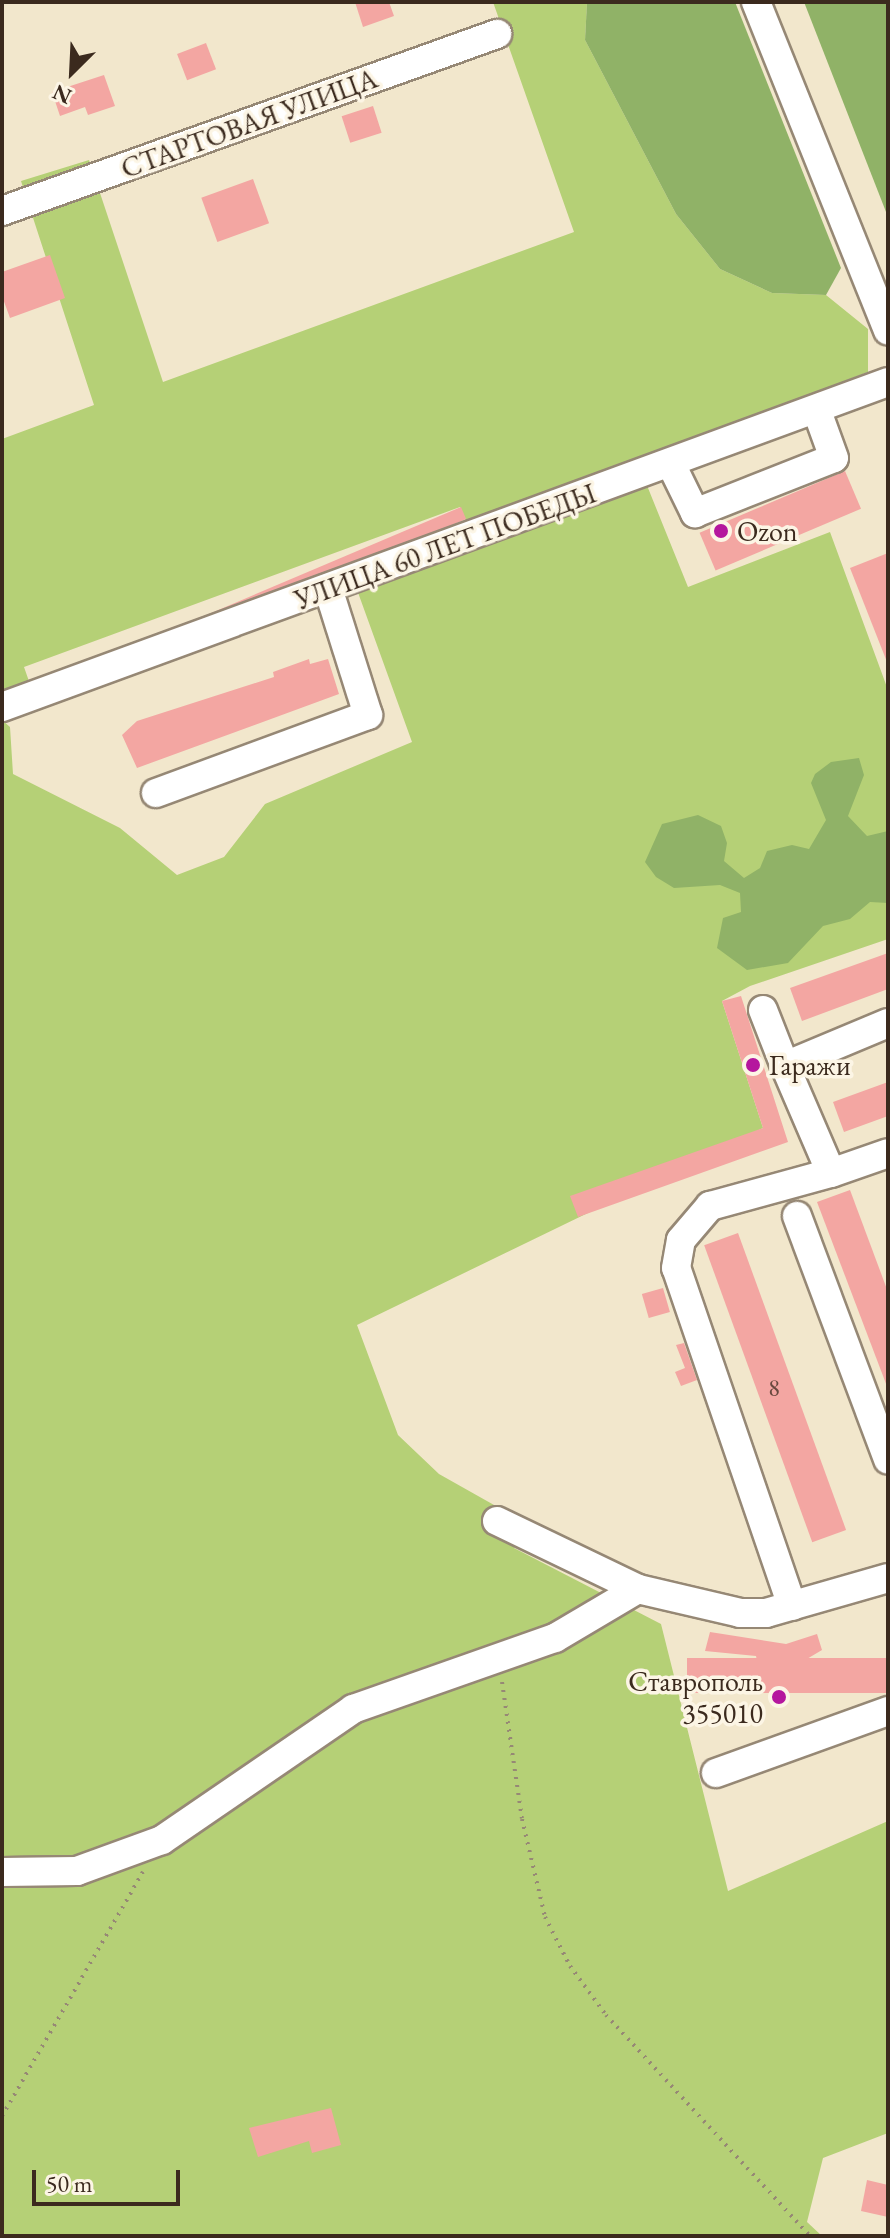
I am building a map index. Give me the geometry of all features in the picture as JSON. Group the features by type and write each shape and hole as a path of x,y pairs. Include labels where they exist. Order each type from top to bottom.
{"street":[{"path":"756,2 888,330"},
{"name":"СТАРТОВАЯ УЛИЦА","path":"2,211 497,34"},
{"name":"УЛИЦА 60 ЛЕТ ПОБЕДЫ","path":"2,707 817,411 888,382"},
{"path":"671,464 695,513 834,458 817,411"},
{"path":"156,793 368,715 328,588"},
{"path":"763,1010 831,1173"},
{"path":"785,1066 888,1023"},
{"path":"792,1606 676,1268 681,1240 710,1206 831,1173 888,1153"},
{"path":"797,1216 888,1460"},
{"path":"497,1521 638,1589 740,1613 792,1606 888,1578"},
{"path":"2,1872 77,1871 162,1840 353,1709 555,1638 638,1589"},
{"path":"716,1773 888,1711"}],"path":[{"path":"501,1659 522,1819 545,1917 570,1966 606,2015 810,2236"},
{"path":"2,2116 162,1840"}],"green space":[{"path":"493,2 587,2 585,40 676,214 720,269 772,293 826,295 868,329 868,372 468,526 460,507 24,667 31,687 2,706 2,439 94,405 21,181 89,160 163,382 574,232"},
{"path":"587,2 735,2 841,268 826,295 772,293 720,269 676,214 585,40"},
{"path":"804,2 885,2 888,9 888,217"},
{"path":"646,483 688,587 830,532 888,690 888,939 750,986 722,1001 763,1128 357,1325 398,1435 439,1474 528,1524 514,1548 661,1624 728,1891 888,1821 888,2133 823,2158 807,2222 822,2236 2,2236 2,720 10,727 13,774 120,828 177,875 224,857 265,804 412,742 356,587"},
{"path":"859,758 864,775 848,816 867,836 888,831 888,903 870,902 850,919 823,926 788,963 747,970 717,948 723,918 741,912 740,893 720,885 674,888 656,877 645,862 662,824 698,815 721,826 727,843 724,861 744,878 760,868 767,851 792,845 809,849 826,820 811,783 815,774 831,762"}],"building":[{"path":"355,2 389,2 394,16 363,27"},
{"path":"206,43 216,69 187,80 177,54"},
{"path":"104,75 115,106 88,115 85,107 60,116 52,92"},
{"path":"373,106 382,133 350,143 342,116"},
{"path":"253,179 269,223 217,242 201,198"},
{"path":"50,255 65,298 10,318 2,296 2,272"},
{"path":"845,471 861,509 716,570 700,533"},
{"path":"461,507 466,519 38,701 33,689"},
{"path":"888,553 888,662 887,662 850,568"},
{"path":"309,659 310,664 328,659 339,694 137,768 122,735 137,721 274,677 273,672"},
{"path":"888,953 888,989 802,1021 790,988"},
{"name":"Гаражи","path":"741,996 788,1142 578,1217 570,1196 763,1128 722,1001"},
{"path":"888,1082 888,1116 844,1132 833,1102"},
{"path":"850,1190 888,1292 888,1389 817,1202"},
{"path":"738,1233 846,1530 812,1542 704,1245"},
{"path":"663,1288 670,1312 649,1318 642,1294"},
{"path":"684,1343 697,1380 681,1386 675,1372 685,1368 676,1345"},
{"path":"710,1632 786,1644 817,1634 822,1650 790,1669 757,1661 756,1656 705,1651"},
{"path":"687,1658 888,1658 888,1693 687,1693"},
{"path":"331,2108 341,2145 312,2153 309,2141 258,2157 249,2128"},
{"path":"867,2180 888,2185 888,2217 861,2211"}],"place":[{"name":"Ozon","path":"721,531"},
{"name":"Гаражи","path":"753,1065"},
{"name":"Ставрополь 355010","path":"779,1697"}]}
